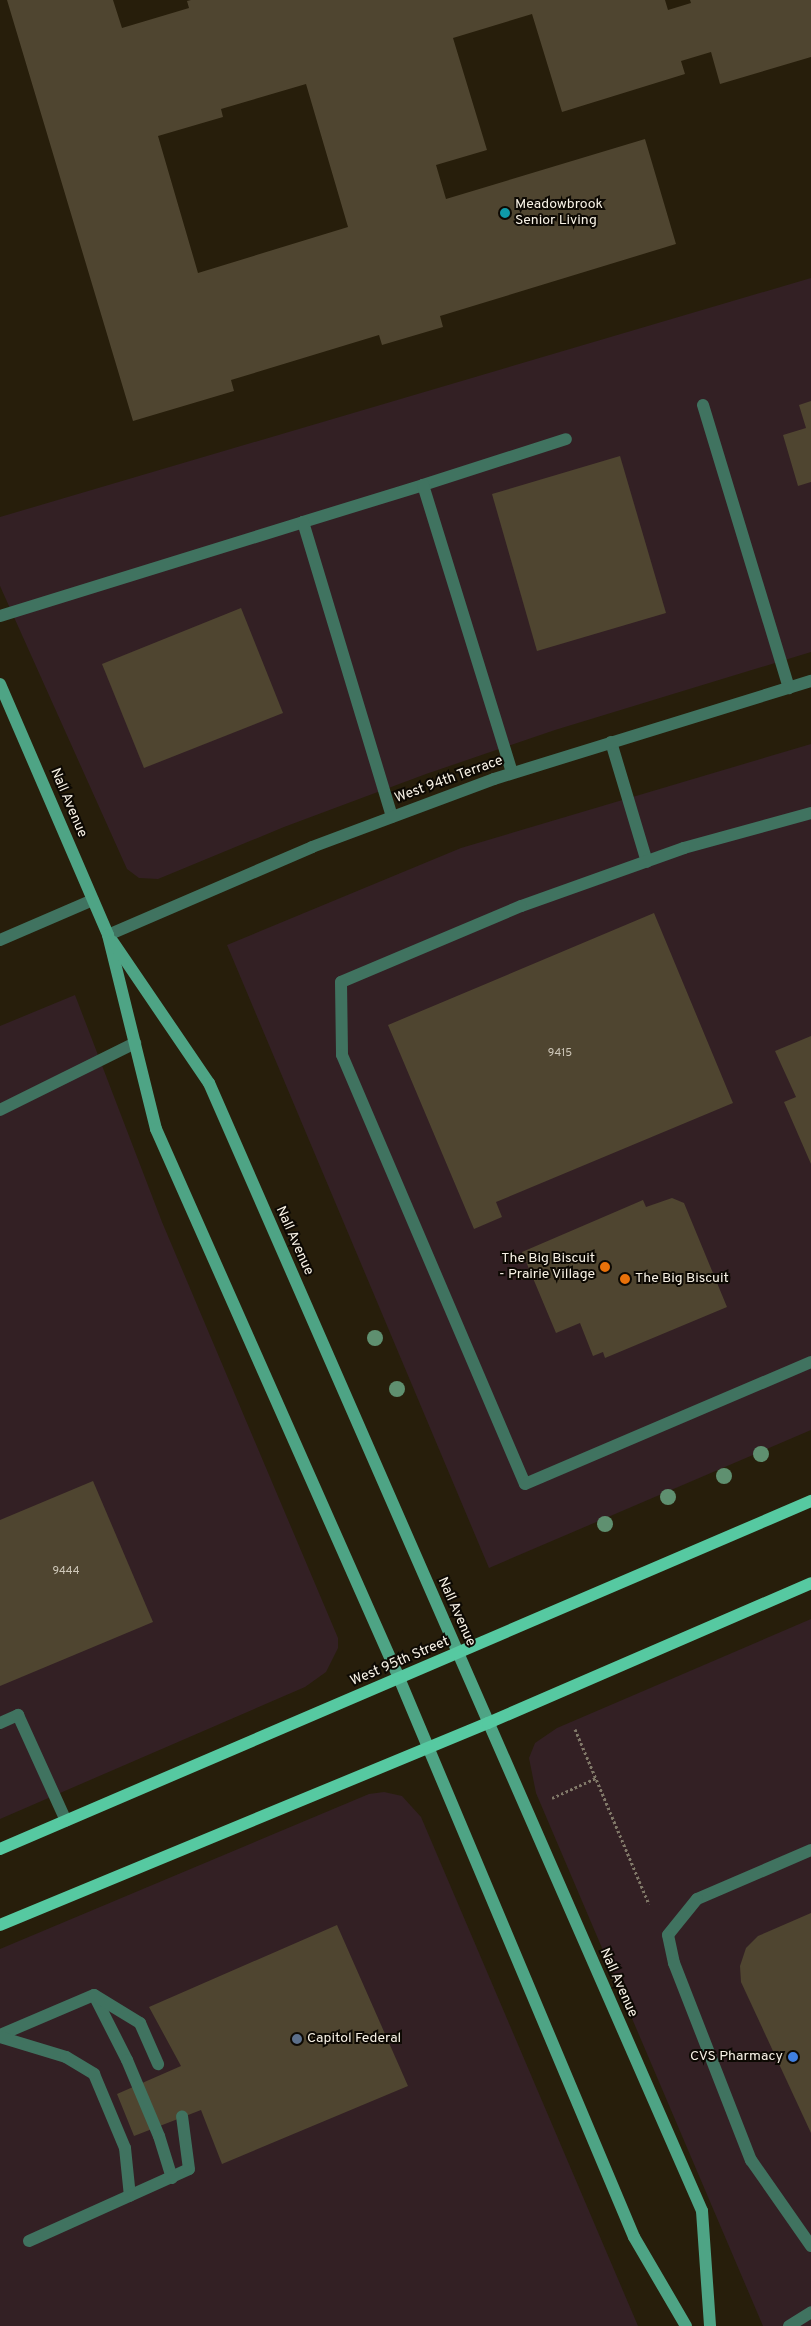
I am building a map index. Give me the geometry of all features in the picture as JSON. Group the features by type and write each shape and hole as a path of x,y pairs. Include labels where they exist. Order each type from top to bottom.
{"main road":[{"name":"Nall Avenue","path":"0,684 108,934 156,1128 399,1678 634,2237 686,2326"},
{"name":"Nall Avenue","path":"108,934 209,1083 702,2212 710,2326"},
{"name":"West 95th Street","path":"0,1849 811,1500"},
{"path":"0,1925 488,1723 811,1583"}],"street":[{"path":"703,405 789,688"},
{"path":"0,616 424,485 566,438"},
{"path":"424,485 512,773"},
{"path":"302,522 392,817"},
{"name":"West 94th Terrace","path":"108,934 312,847 512,773 811,681"},
{"path":"611,742 647,862"},
{"path":"811,813 684,848 522,906 341,982 342,1055 525,1484 811,1362"},
{"path":"0,940 93,900"},
{"path":"0,1110 135,1043"},
{"path":"0,1723 18,1716 66,1821"},
{"path":"811,1850 697,1899 668,1935 674,1963 751,2160 811,2246"},
{"path":"0,2036 94,1995"},
{"path":"94,1995 140,2023 158,2064"},
{"path":"94,1995 127,2060 159,2136 172,2178"},
{"path":"0,2036 66,2057 94,2074 125,2148 130,2196"},
{"path":"29,2242 189,2169 182,2116"},
{"path":"789,2326 811,2312"}],"path":[{"path":"575,1728 649,1904"},
{"path":"547,1800 596,1778"}],"shaded area":[{"path":"811,278 811,652 555,730 426,774 284,827 158,879 139,878 127,869 0,586 0,517"},
{"path":"811,744 811,1430 489,1568 227,945 461,848"},
{"path":"75,995 162,1222 338,1638 338,1648 326,1672 305,1687 0,1819 0,1026"},
{"path":"811,1619 811,2326 763,2326 536,1793 529,1758 535,1743 557,1728"},
{"path":"384,1792 402,1796 421,1817 638,2326 0,2326 0,1949 369,1794"}],"building":[{"name":"Meadowbrook Senior Living","path":"7,0 113,0 122,28 189,8 187,1 191,0 665,0 668,10 691,3 690,0 811,0 811,57 720,84 711,52 681,61 685,74 562,112 532,14 453,38 487,150 436,165 446,199 645,139 676,244 440,316 443,327 382,345 379,335 231,380 234,391 133,421","holes":["306,84 348,227 198,273 158,136 223,117 221,109"]},
{"path":"811,401 811,482 798,486 783,435 806,428 799,405"},
{"path":"620,456 666,613 537,651 492,494"},
{"path":"241,608 283,713 144,768 102,664"},
{"path":"654,913 733,1103 496,1202 502,1217 474,1229 388,1025"},
{"path":"811,1036 811,1164 784,1102 796,1097 775,1051"},
{"name":"The Big Biscuit","path":"672,1198 684,1203 727,1307 605,1358 603,1352 593,1356 580,1323 556,1333 522,1252 643,1200 646,1207"},
{"path":"93,1481 153,1622 0,1686 0,1520"},
{"name":"CVS Pharmacy","path":"811,1913 811,2133 741,1982 740,1966 746,1948 758,1936"},
{"path":"337,1925 408,2086 222,2164 201,2110 134,2136 117,2094 181,2066 149,2007"}],"place":[{"name":"Meadowbrook Senior Living","path":"505,213"},
{"name":"The Big Biscuit - Prairie Village","path":"605,1267"},
{"name":"The Big Biscuit","path":"625,1279"},
{"name":"Capitol Federal","path":"297,2039"},
{"name":"CVS Pharmacy","path":"793,2057"}]}
